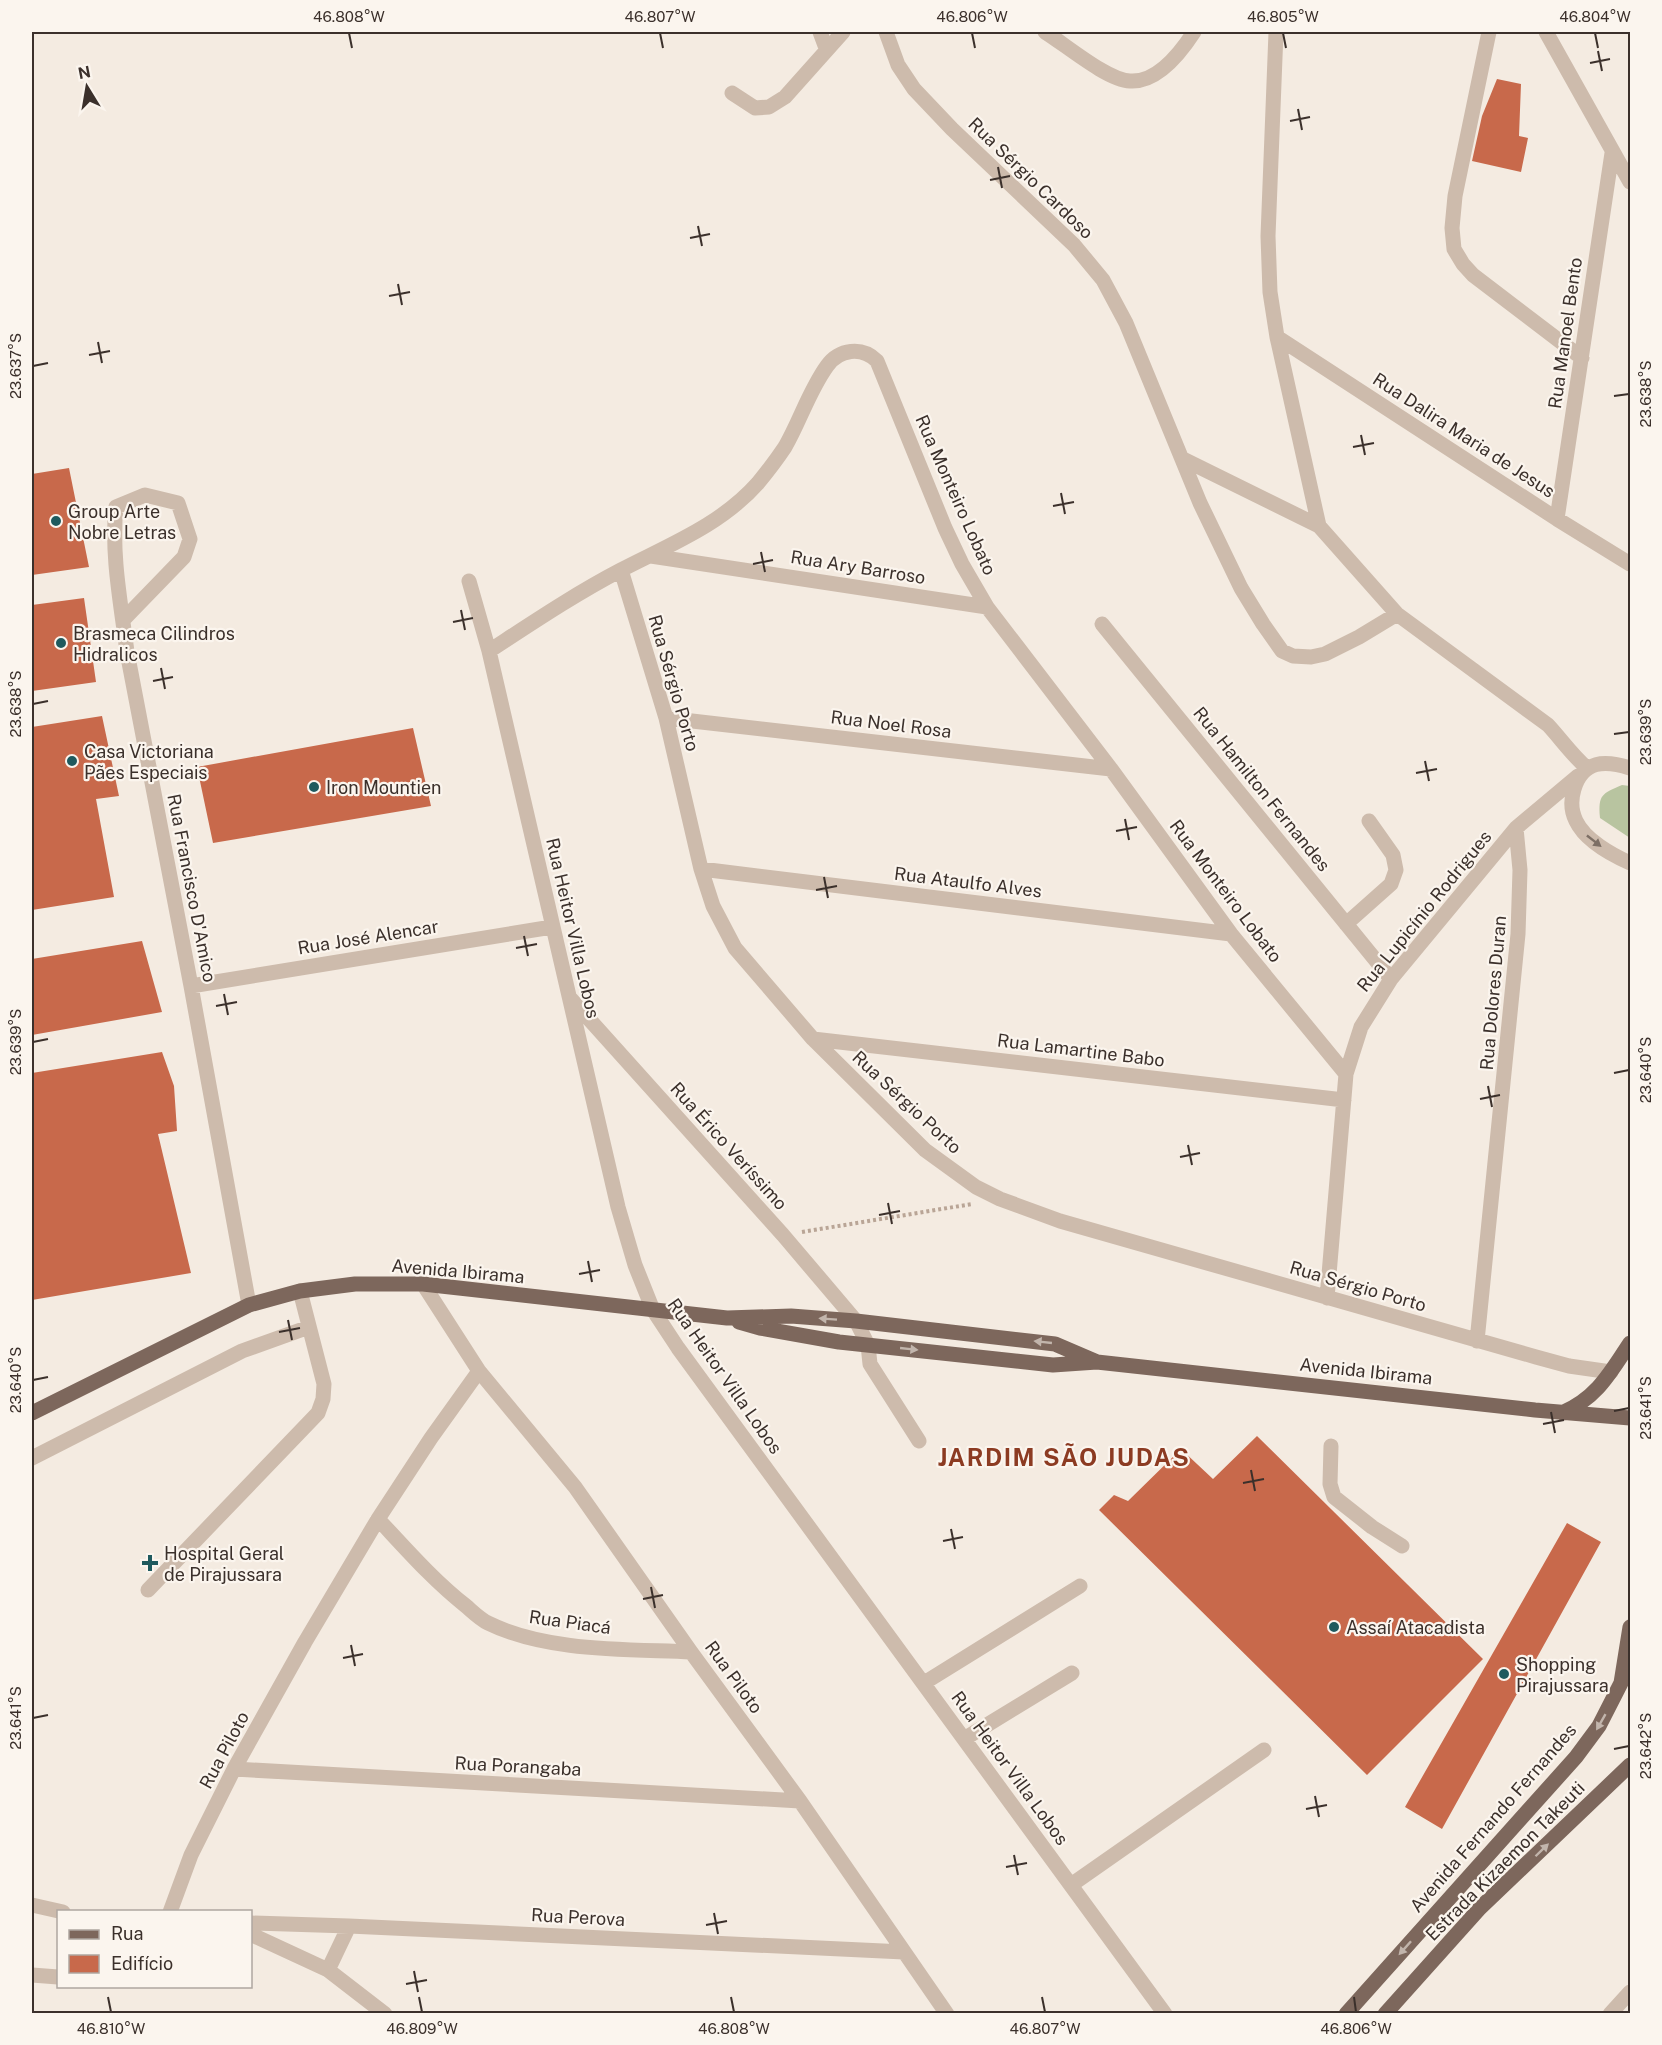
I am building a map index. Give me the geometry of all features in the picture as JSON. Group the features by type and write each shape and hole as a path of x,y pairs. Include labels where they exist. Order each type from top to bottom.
{"main road":[{"name":"Avenida Ibirama","path":"32,1413 249,1305 300,1292 355,1284 423,1284 727,1318 790,1317 856,1321 1055,1344 1097,1362"},
{"name":"Avenida Ibirama","path":"727,1318 782,1332 868,1345 1053,1365 1097,1362 1562,1413 1630,1418"},
{"path":"1562,1413 1594,1394 1630,1343"},
{"name":"Avenida Fernando Fernandes","path":"1346,2013 1576,1757 1599,1726 1626,1680 1630,1627"},
{"name":"Estrada Kizaemon Takeuti","path":"1385,2013 1480,1908 1630,1765"}],"street":[{"path":"820,32 826,48"},
{"path":"732,93 755,108 769,107 785,97 826,48 843,32"},
{"name":"Rua Sérgio Cardoso","path":"886,32 898,65 914,89 952,129 1074,245 1103,280 1126,323 1184,459 1200,503 1241,588 1282,651 1293,656 1311,657 1325,654 1397,614"},
{"path":"1045,32 1108,75 1130,81 1150,78 1167,66 1194,32"},
{"path":"1276,32 1268,236 1270,292 1276,337 1319,526"},
{"path":"1489,32 1455,196 1452,228 1454,249 1473,275 1582,358"},
{"path":"1546,32 1630,182"},
{"name":"Rua Manoel Bento","path":"1557,519 1612,153"},
{"name":"Rua Dalira Maria de Jesus","path":"1276,337 1630,564"},
{"name":"Rua Monteiro Lobato","path":"489,651 579,594 730,510 758,483 784,447 827,365 844,352 859,350 870,354 877,361 945,528 962,564 987,607 1111,769 1231,934 1346,1074"},
{"path":"1184,459 1319,526 1397,614 1548,725 1561,738 1582,772 1572,796 1572,810 1576,821 1593,840 1630,863"},
{"name":"Rua Francisco D'Amico","path":"123,620 184,557 190,539 178,503 145,495 116,507 113,532 123,620 129,661 249,1305"},
{"name":"Rua Ary Barroso","path":"651,556 987,607"},
{"name":"Rua Sérgio Porto","path":"621,570 666,718 701,869 713,906 735,948 813,1039 925,1150 969,1182 1000,1199 1060,1221 1477,1341 1569,1366 1611,1372"},
{"name":"Rua Heitor Villa Lobos","path":"469,581 489,651 618,1207 635,1265 653,1310 685,1358 1165,2013"},
{"name":"Rua Hamilton Fernandes","path":"1102,624 1391,979"},
{"name":"Rua Noel Rosa","path":"666,718 1111,769"},
{"path":"1582,772 1615,763 1630,768"},
{"name":"Rua Lupicínio Rodrigues","path":"1327,1298 1346,1074 1361,1027 1391,979 1516,828 1582,772"},
{"path":"1540,808 1557,809 1576,821"},
{"path":"1346,924 1391,884 1396,870 1393,855 1369,821"},
{"name":"Rua Dolores Duran","path":"1477,1341 1518,934 1520,870 1516,828"},
{"name":"Rua Ataulfo Alves","path":"701,869 1231,934"},
{"name":"Rua José Alencar","path":"191,986 552,927"},
{"name":"Rua Érico Veríssimo","path":"571,999 783,1235 856,1321 868,1345 870,1364 881,1385 919,1441"},
{"name":"Rua Lamartine Babo","path":"813,1039 1344,1100"},
{"name":"Rua Piloto","path":"423,1284 479,1371 575,1486 691,1652 800,1801 947,2013"},
{"path":"148,1590 318,1413 323,1398 324,1384 300,1292"},
{"path":"32,1458 242,1352 309,1327"},
{"name":"Rua Piloto","path":"170,1910 191,1855 234,1769 305,1642 378,1520 431,1438 479,1371"},
{"path":"1331,1446 1330,1484 1334,1497 1371,1527 1402,1546"},
{"name":"Rua Piacá","path":"378,1520 453,1596 486,1622 513,1633 543,1641 594,1647 691,1652"},
{"path":"924,1683 1080,1586"},
{"path":"964,1739 1072,1673"},
{"path":"1071,1885 1264,1750"},
{"name":"Rua Porangaba","path":"234,1769 800,1801"},
{"path":"32,1905 58,1910"},
{"name":"Rua Perova","path":"252,1923 904,1952"},
{"path":"328,1970 349,1926"},
{"path":"252,1935 328,1970 385,2013"},
{"path":"32,1975 57,1977"},
{"path":"1610,2013 1630,1992"}],"path":[{"path":"783,1235 1000,1199"}],"green space":[{"path":"1622,785 1630,786 1630,838 1600,818 1600,804 1603,796"}],"building":[{"path":"1497,79 1521,84 1519,136 1528,138 1521,172 1472,161 1482,116"},
{"name":"Group Arte Nobre Letras","path":"69,468 89,567 32,575 32,474"},
{"name":"Brasmeca Cilindros Hidralicos","path":"84,598 96,682 32,691 32,605"},
{"path":"102,716 119,796 96,799 114,897 32,910 32,727"},
{"name":"Iron Mountien","path":"413,728 431,806 213,843 197,767"},
{"path":"142,941 162,1012 32,1035 32,959"},
{"path":"162,1052 174,1086 177,1131 158,1134 191,1273 32,1300 32,1073"},
{"name":"Assaí Atacadista","path":"1257,1436 1483,1659 1367,1775 1099,1510 1114,1495 1128,1501 1181,1449 1213,1479"},
{"name":"Shopping Pirajussara","path":"1567,1523 1601,1542 1442,1829 1405,1807"}],"place":[{"name":"Group Arte Nobre Letras","path":"56,521"},
{"name":"Brasmeca Cilindros Hidralicos","path":"61,643"},
{"name":"Casa Victoriana Pães Especiais","path":"72,761"},
{"name":"Iron Mountien","path":"314,787"},
{"name":"Hospital Geral de Pirajussara","path":"150,1563"},
{"name":"Assaí Atacadista","path":"1334,1627"},
{"name":"Shopping Pirajussara","path":"1504,1674"}],"district":[{"name":"JARDIM SÃO JUDAS","path":"1064,1457"}]}
